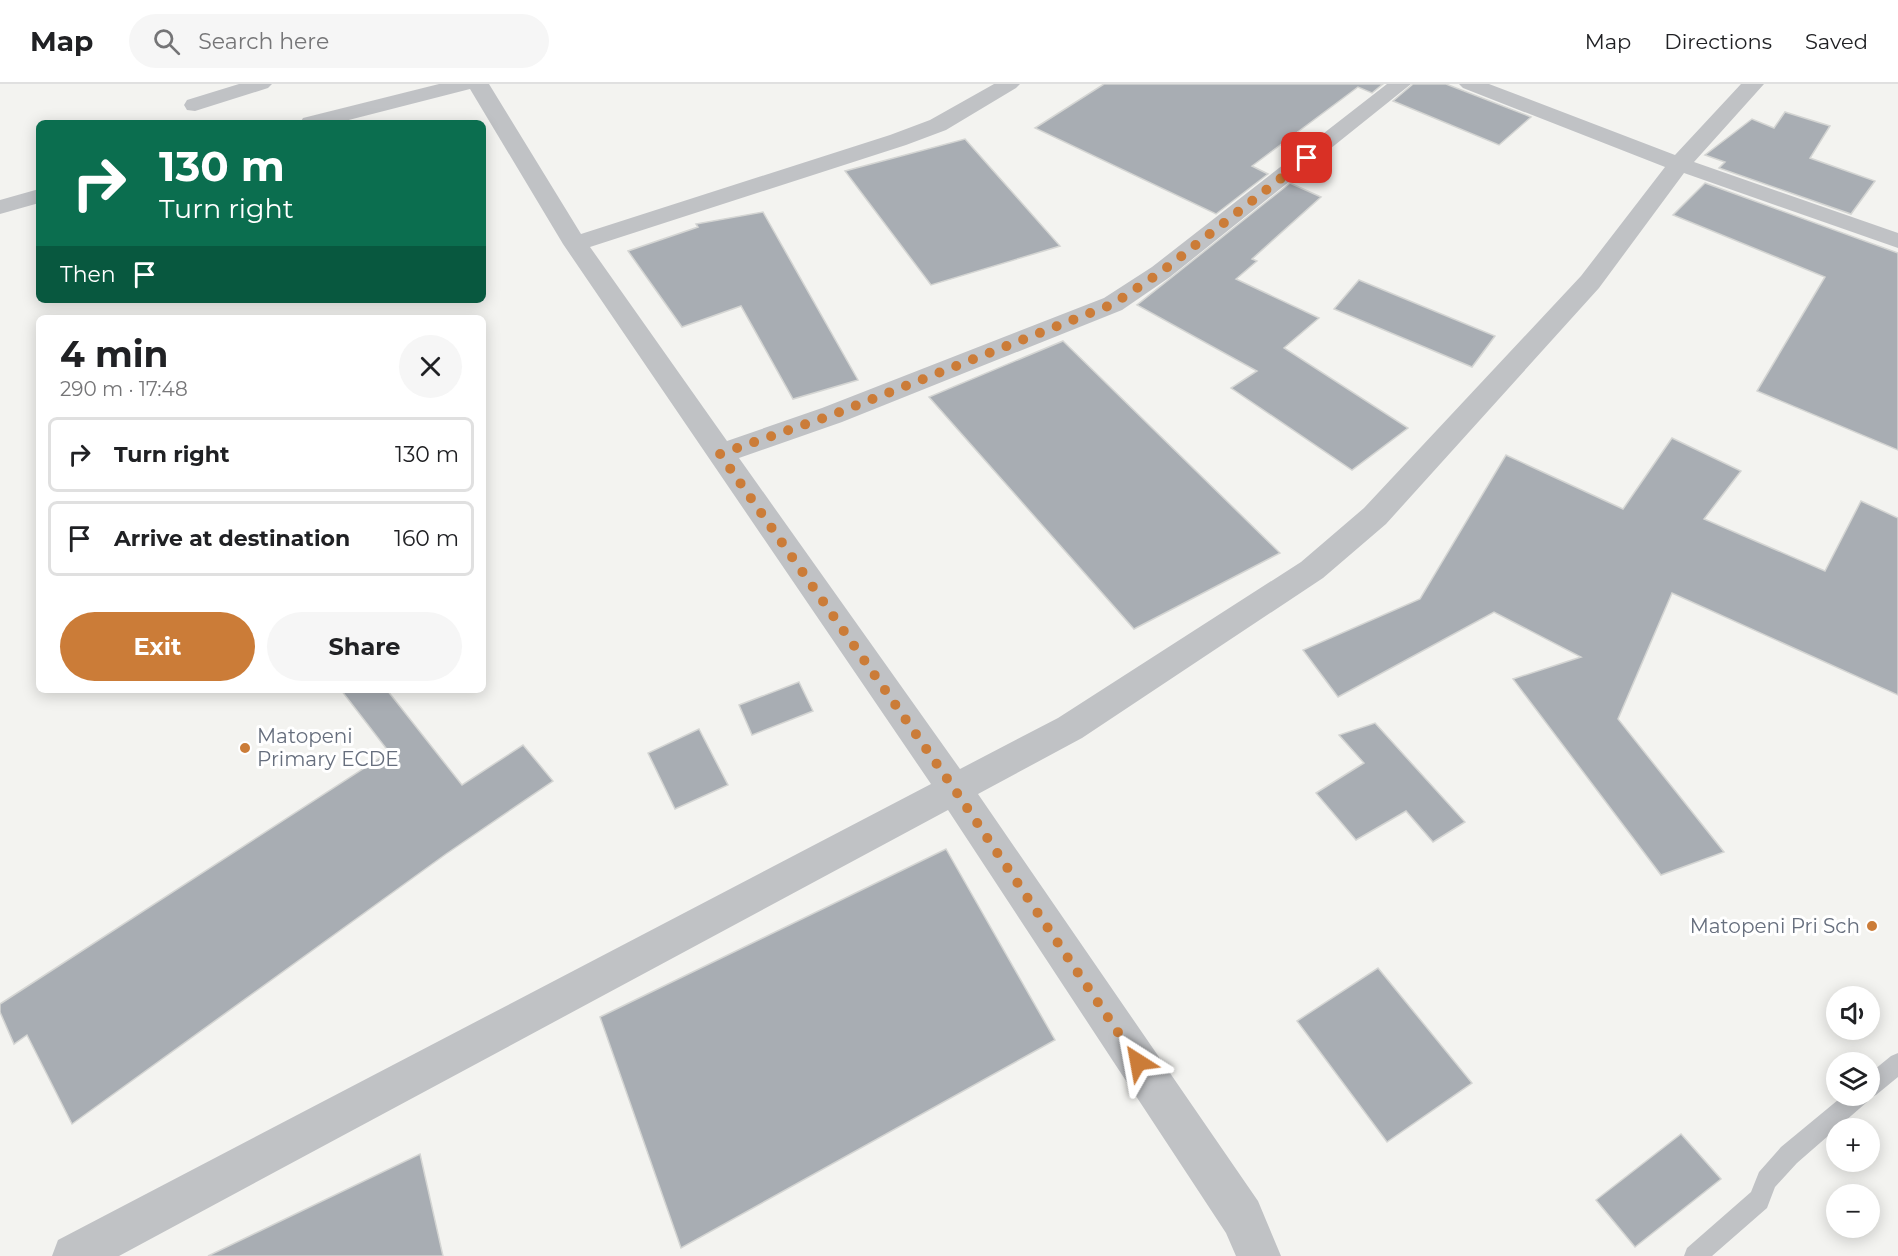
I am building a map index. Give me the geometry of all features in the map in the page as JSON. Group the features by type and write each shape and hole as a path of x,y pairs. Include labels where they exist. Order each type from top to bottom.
{"street":[{"path":"190,104 261,84"},
{"path":"323,120 464,84"},
{"path":"478,84 575,244 955,790 1242,1217 1259,1256"},
{"path":"575,244 898,140 938,125 1009,84"},
{"path":"720,454 832,415 1113,304 1188,251 1400,84"},
{"path":"1470,84 1679,164 1898,241"},
{"path":"74,1256 1070,728 1312,570 1375,516 1484,400 1590,282 1679,164 1753,84"},
{"path":"0,207 36,197"}],"lane":[{"path":"1880,1079 1898,1063"},
{"path":"1695,1256 1759,1200 1767,1180 1789,1155 1847,1106"}],"building":[{"path":"1104,84 1383,84 1372,93 1358,87 1252,166 1268,174 1216,214 1035,128"},
{"path":"1413,84 1446,84 1531,117 1499,145 1393,101"},
{"path":"1785,112 1830,126 1810,158 1875,181 1851,214 1719,168 1725,162 1705,155 1752,119 1774,128"},
{"path":"965,139 1060,246 931,285 845,171"},
{"path":"1290,183 1321,197 1252,259 1257,261 1236,279 1319,318 1284,348 1408,428 1352,470 1231,388 1257,371 1137,305"},
{"path":"1705,183 1898,253 1898,450 1757,391 1825,277 1673,215"},
{"path":"763,212 858,380 793,399 741,306 682,327 628,251 698,227 696,224"},
{"path":"1359,280 1495,336 1472,367 1334,309"},
{"path":"1063,341 1280,553 1134,629 929,397"},
{"path":"1672,438 1741,471 1704,519 1825,571 1861,501 1898,518 1898,695 1672,593 1618,719 1724,852 1661,875 1513,679 1581,657 1494,612 1338,697 1303,650 1420,599 1506,455 1623,509"},
{"path":"799,682 813,711 752,735 739,705"},
{"path":"343,693 389,693 462,785 523,745 553,781 446,854 72,1124 27,1035 14,1044 0,1012 0,1004 389,752"},
{"path":"1375,723 1465,822 1433,842 1406,811 1356,840 1316,793 1364,763 1339,735"},
{"path":"699,729 728,785 675,809 648,753"},
{"path":"946,849 1055,1040 681,1248 600,1017"},
{"path":"1378,968 1472,1083 1387,1142 1297,1021"},
{"path":"1681,1134 1721,1179 1635,1247 1596,1200"},
{"path":"420,1154 443,1256 208,1256"}],"place":[{"name":"Matopeni Primary ECDE","path":"245,748"},
{"name":"Matopeni Pri Sch","path":"1872,926"}],"route":[{"path":"1138,1062 955,790 720,454 832,415 1113,304 1161,272 1307,158"}]}
